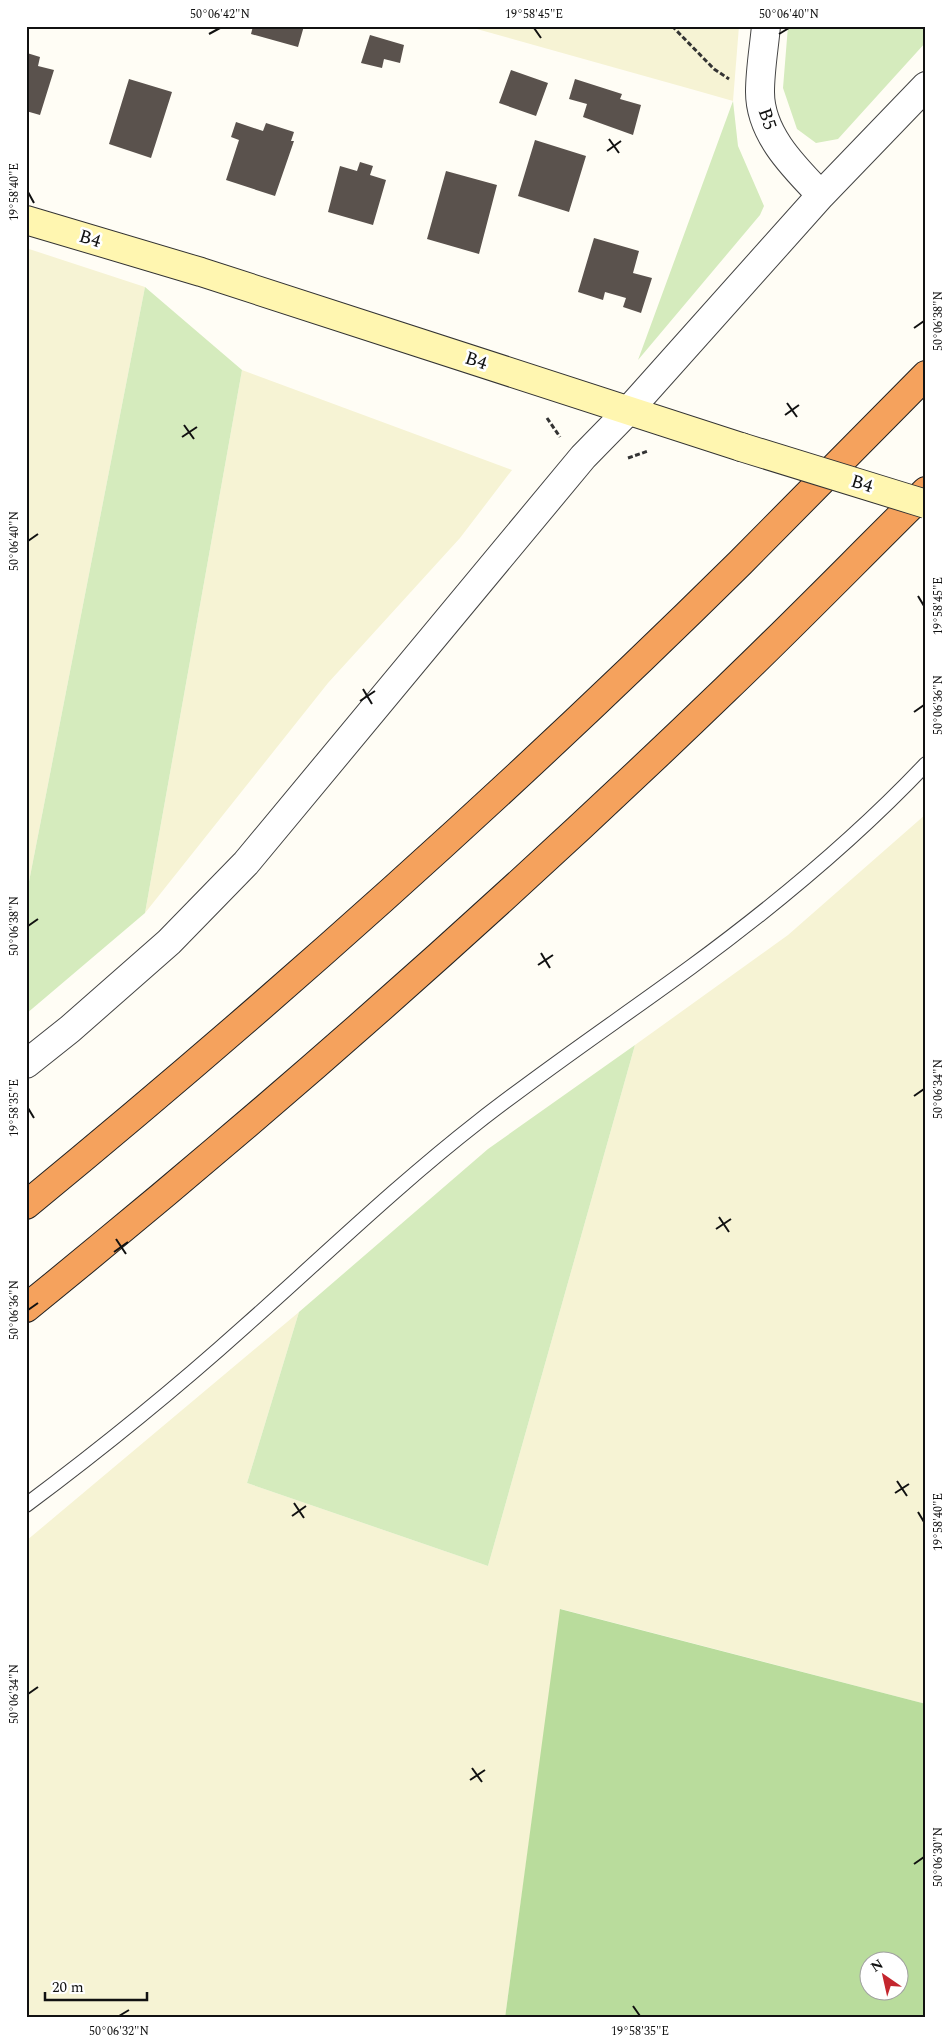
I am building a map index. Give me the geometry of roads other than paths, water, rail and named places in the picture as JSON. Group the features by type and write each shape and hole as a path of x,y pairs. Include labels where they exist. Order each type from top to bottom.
{"highway":[{"path":"26,1205 123,1125 395,887 732,571 926,375"},
{"path":"26,1308 280,1096 479,920 726,690 926,491"}],"street":[{"name":"B5","path":"766,26 760,92 762,114 772,136 790,163 821,195"},
{"path":"26,1064 70,1029 169,942 246,863 583,457 628,411 821,195 926,86"},
{"name":"B4","path":"26,220 210,275 741,448 926,504"}],"lane":[{"path":"26,1505 130,1424 235,1335 378,1204 477,1123 583,1042 692,966 812,872 898,793 926,764"}]}
